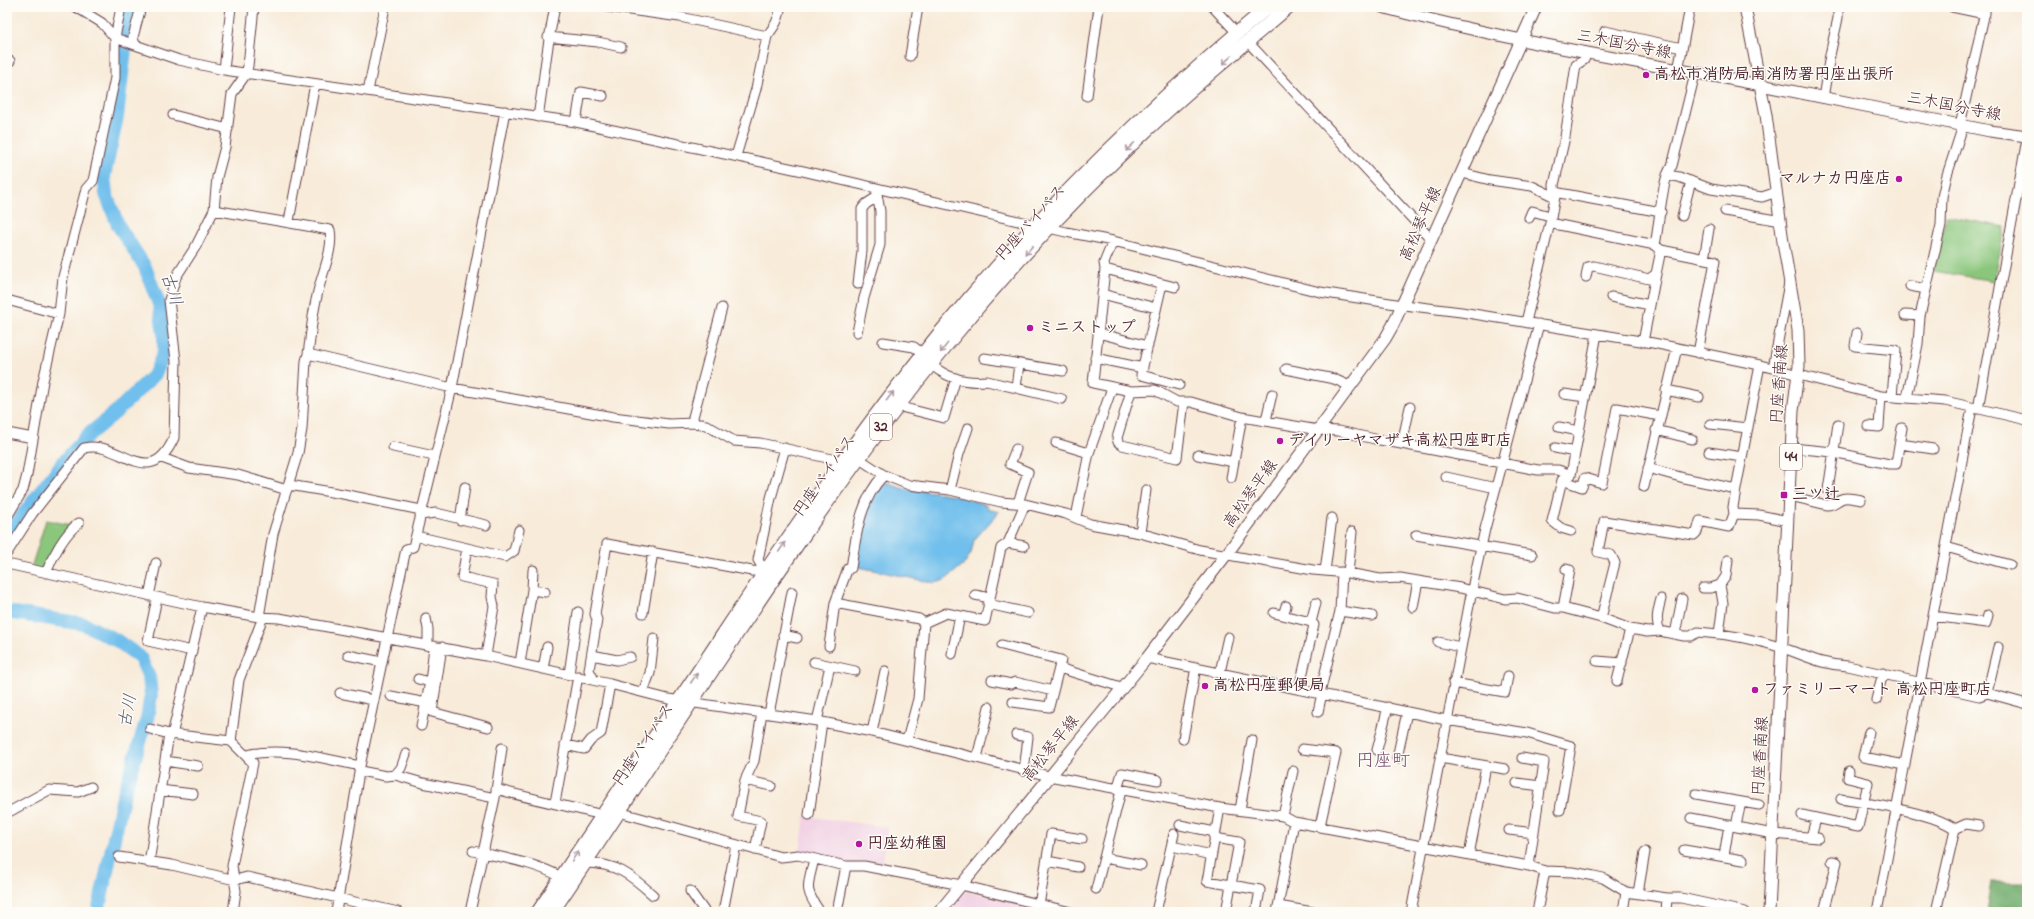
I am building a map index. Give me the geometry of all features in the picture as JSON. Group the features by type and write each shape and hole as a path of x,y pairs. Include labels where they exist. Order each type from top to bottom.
{"highway":[{"name":"円座バイパス","path":"552,912 692,703 841,461 927,359 1035,225 1060,197 1144,115 1268,7"},
{"name":"円座バイパス","path":"538,912 679,701 770,575 897,406 927,359 1069,205 1152,125 1288,7"}],"main road":[{"name":"三木国分寺線","path":"1382,7 1522,41 1586,54 1760,85 1962,125 2027,136"},
{"name":"高松琴平線","path":"939,912 1121,687 1147,658 1226,555 1385,339 1432,240 1536,7"},
{"name":"円座香南線","path":"1745,7 1766,116 1780,221 1798,330 1799,353 1788,521 1769,912"}],"street":[{"path":"76,7 102,23 118,39 179,60 224,70 246,74 268,75 315,84 576,122 736,156 1048,228 1114,241 1320,292 1539,324 1677,348 1773,368 1797,376 1881,396 1945,401 2027,420"},
{"path":"7,517 23,490 43,381 59,314 63,277 86,190 94,181 115,78 120,7"},
{"path":"133,44 133,37 141,7"},
{"path":"224,70 230,7"},
{"path":"7,553 32,514 84,448 93,446 145,463 154,463 162,458 174,438 176,361 169,300 176,277 196,246 214,210 217,177 228,129 232,94 246,74 254,7"},
{"path":"368,91 385,7"},
{"path":"538,117 548,37 555,7"},
{"path":"608,7 680,17 767,36"},
{"path":"736,156 756,89 767,36 776,24 780,14 780,7"},
{"path":"910,56 918,7"},
{"path":"1086,96 1099,7"},
{"path":"1213,7 1237,33"},
{"path":"1678,71 1690,7"},
{"path":"1823,98 1838,18 1838,7"},
{"path":"1907,398 1918,344 1920,316 1941,225 1942,197 1962,125 1986,10 1952,7"},
{"path":"1605,31 1682,48"},
{"path":"548,37 598,42 621,47"},
{"path":"1248,42 1432,240"},
{"path":"1526,322 1550,219 1554,185 1565,137 1576,65 1584,60 1586,54"},
{"path":"1643,342 1656,274 1662,194 1668,170 1672,166 1695,74"},
{"path":"290,221 315,84"},
{"path":"576,122 581,92 603,96"},
{"path":"336,912 360,769 369,732 373,700 388,639 406,549 413,547 420,513 452,388 505,111"},
{"path":"173,116 228,129"},
{"path":"1878,912 1946,547 1975,408 2027,139"},
{"path":"1462,174 1532,186 1554,195 1661,212"},
{"path":"1667,175 1711,188 1762,197 1777,192"},
{"path":"1682,216 1691,181"},
{"path":"857,332 864,298 880,245 880,211 876,188"},
{"path":"858,284 862,251 862,209 866,204 877,197"},
{"path":"214,210 290,221 330,230 331,235 316,297 306,361 302,428 288,487 270,548 261,617 239,680 232,741"},
{"path":"1529,218 1532,211 1550,219 1716,261 1698,353"},
{"path":"1725,211 1780,221"},
{"path":"1704,259 1709,229"},
{"path":"1114,241 1104,262 1105,269 1093,383 1131,391 1155,390 1177,402 1192,402 1242,417 1318,430 1339,430 1375,439 1503,462 1538,470 1558,470 1571,475 1597,334"},
{"path":"1586,277 1588,267 1594,266 1649,279 1656,274"},
{"path":"1105,269 1175,287"},
{"path":"1773,368 1790,279"},
{"path":"1162,284 1141,375 1179,385"},
{"path":"1910,286 1926,289"},
{"path":"1102,294 1156,308"},
{"path":"1611,297 1650,305"},
{"path":"7,300 59,314"},
{"path":"694,423 693,417 722,308"},
{"path":"1905,315 1920,316"},
{"path":"1411,912 1453,683 1481,545 1539,324"},
{"path":"1098,333 1148,346"},
{"path":"1857,333 1856,346 1896,350 1892,396"},
{"path":"883,342 914,347 940,372 956,378 976,382 987,381 1062,399"},
{"path":"1644,487 1656,430 1677,348"},
{"path":"308,354 452,388 613,417 669,424 694,423 706,425 734,441 760,443 841,461 858,458 884,475 909,485 950,490 1001,502 1022,504 1076,517 1090,524 1140,533 1180,546 1325,571 1345,572 1380,578 1400,578 1460,588 1505,600 1517,598 1555,608 1563,608 1601,618 1630,629 1647,632 1660,631 1691,636 1698,632 1752,639 1826,664 1848,666 1883,673 1979,696 1987,693 2027,704"},
{"path":"984,358 1063,371"},
{"path":"1095,358 1143,368"},
{"path":"1016,388 1019,364"},
{"path":"1601,618 1615,563 1611,555 1598,552 1604,521 1694,535 1698,532 1700,522 1729,527 1734,514 1733,507 1736,489 1760,365"},
{"path":"1286,369 1334,379 1350,386"},
{"path":"897,406 944,418 956,378"},
{"path":"1076,517 1089,453 1112,388"},
{"path":"1666,390 1699,397"},
{"path":"1131,391 1117,438 1118,442 1122,445 1177,458 1184,402"},
{"path":"1266,420 1272,394"},
{"path":"1564,394 1585,397"},
{"path":"1868,426 1879,427 1881,396"},
{"path":"1402,443 1410,407"},
{"path":"1571,531 1561,528 1552,522 1562,480 1582,488 1585,478 1602,483 1617,408 1660,416"},
{"path":"1231,478 1242,417"},
{"path":"1710,424 1748,428"},
{"path":"1828,490 1838,424"},
{"path":"1560,427 1579,431"},
{"path":"950,490 958,454 968,428"},
{"path":"1792,448 1834,452 1888,464 1896,464 1902,428"},
{"path":"1656,430 1692,439"},
{"path":"7,433 33,438"},
{"path":"1056,443 1089,453"},
{"path":"1900,444 1933,449"},
{"path":"393,447 434,456"},
{"path":"770,575 758,560 771,498 786,448"},
{"path":"1555,448 1575,452"},
{"path":"924,623 946,613 985,621 1001,548 1008,542 1022,504 1028,472 1010,464 1016,449"},
{"path":"1709,452 1742,457"},
{"path":"1198,455 1234,462"},
{"path":"162,458 178,465 238,475 288,487 343,494 420,513 436,513 460,520 486,525"},
{"path":"1648,468 1684,478 1736,489"},
{"path":"829,646 835,603 848,568 851,568 857,534 864,510 875,484 884,475"},
{"path":"1446,477 1496,488"},
{"path":"460,520 464,487"},
{"path":"1140,533 1146,490"},
{"path":"1790,496 1827,505 1832,505 1841,499 1846,498 1861,500"},
{"path":"1734,514 1776,517 1788,521"},
{"path":"1325,571 1332,518"},
{"path":"46,573 49,565 72,528 79,524"},
{"path":"416,536 505,557 514,551 519,530"},
{"path":"1318,712 1340,611 1352,532"},
{"path":"1416,535 1532,555"},
{"path":"1008,542 1024,546"},
{"path":"594,680 589,670 597,620 595,614 607,544 770,575"},
{"path":"1946,547 2010,565"},
{"path":"467,548 462,577 493,584 492,597 494,606 486,656"},
{"path":"643,613 653,552"},
{"path":"1703,588 1711,588 1720,585 1726,576 1728,560"},
{"path":"156,563 148,641 192,651"},
{"path":"7,564 202,607 261,617 279,618 486,656 573,675 679,701 765,713 872,732 1024,771 1119,790 1220,808 1283,816 1294,822 1529,866 1545,871 1594,876 1603,878 1626,892 1667,898 1681,898 1745,912"},
{"path":"1563,608 1570,570 1566,569"},
{"path":"520,663 532,590 533,570"},
{"path":"1413,607 1418,581"},
{"path":"1719,634 1723,603 1720,585"},
{"path":"532,590 545,592"},
{"path":"755,850 761,821 738,816 745,780 754,761 792,592"},
{"path":"975,595 1028,613"},
{"path":"1675,634 1682,598"},
{"path":"1660,631 1657,626 1661,599"},
{"path":"835,603 918,619 924,623"},
{"path":"1300,688 1314,625 1311,622 1316,603"},
{"path":"1286,606 1278,614 1311,622"},
{"path":"149,863 169,734 173,730 202,607"},
{"path":"1340,611 1372,616"},
{"path":"555,803 565,745 578,612"},
{"path":"1933,616 1986,623 1988,614"},
{"path":"952,654 960,616"},
{"path":"426,618 428,629 435,646 432,712 488,728"},
{"path":"907,740 918,699 924,623"},
{"path":"1617,681 1630,629"},
{"path":"783,635 797,638"},
{"path":"1220,672 1228,637"},
{"path":"643,692 650,673 654,638"},
{"path":"1438,642 1460,647"},
{"path":"1002,645 1061,660 1049,707 1014,702"},
{"path":"421,726 430,682 435,646"},
{"path":"543,669 547,647"},
{"path":"1987,693 1998,647"},
{"path":"348,655 382,662"},
{"path":"592,655 618,660 630,657"},
{"path":"1147,658 1300,688 1446,720 1527,733 1571,746 1560,810"},
{"path":"1597,661 1622,663"},
{"path":"814,662 855,671"},
{"path":"809,815 819,722 830,666"},
{"path":"1183,739 1196,667"},
{"path":"1059,668 1121,687"},
{"path":"872,732 885,670"},
{"path":"1876,700 1883,673"},
{"path":"1453,683 1504,692 1508,676"},
{"path":"418,679 430,682"},
{"path":"992,680 1010,684 1015,682 1053,691"},
{"path":"565,745 584,749 591,740 601,733 610,684"},
{"path":"340,693 373,700"},
{"path":"391,696 426,703"},
{"path":"977,758 988,707"},
{"path":"1378,750 1388,707"},
{"path":"1397,758 1407,712"},
{"path":"150,729 169,734 232,741 253,763 232,866 235,880 233,912"},
{"path":"1869,732 1863,757 1905,765"},
{"path":"1016,735 1028,737 1024,771"},
{"path":"1240,810 1252,740"},
{"path":"470,912 496,793 502,748"},
{"path":"1302,749 1336,753 1320,826"},
{"path":"247,755 265,753 296,753 386,776 395,775 422,782 555,803 602,815"},
{"path":"395,775 401,768 406,754"},
{"path":"1440,758 1505,769"},
{"path":"1522,758 1544,762 1529,866"},
{"path":"165,761 198,766"},
{"path":"1469,855 1486,766"},
{"path":"1283,816 1293,771"},
{"path":"1802,815 1858,827 1868,782 1848,778 1849,771"},
{"path":"1096,889 1122,773 1158,780"},
{"path":"745,780 771,786"},
{"path":"1517,783 1541,786"},
{"path":"7,813 49,790 78,792 91,787"},
{"path":"160,790 193,794"},
{"path":"1696,794 1759,805"},
{"path":"1841,799 1897,809 1940,822 1955,829 1966,824 1979,826"},
{"path":"1724,856 1732,825 1741,802"},
{"path":"1220,808 1207,881 1260,890 1256,912"},
{"path":"619,812 781,857 798,855 846,866 864,866 961,885 1071,912"},
{"path":"1690,818 1797,838 1814,837 1816,819"},
{"path":"1294,822 1277,909 1313,912"},
{"path":"1180,825 1239,842 1226,912"},
{"path":"1936,912 1955,829"},
{"path":"1509,830 1534,833"},
{"path":"1039,905 1052,834 1082,840"},
{"path":"1156,912 1174,834"},
{"path":"723,912 736,845"},
{"path":"1172,846 1211,855"},
{"path":"1684,850 1742,860"},
{"path":"473,851 506,859 521,860 550,870 561,877"},
{"path":"1638,894 1646,852"},
{"path":"119,857 149,863 172,865 235,880 247,877 398,912"},
{"path":"1104,858 1141,865"},
{"path":"814,859 808,889 809,896 820,912"},
{"path":"1047,861 1078,867"},
{"path":"1824,912 1837,862 1832,861"},
{"path":"585,863 600,863 629,874 653,895"},
{"path":"837,912 846,866"},
{"path":"1537,912 1545,871"},
{"path":"690,891 705,912"},
{"path":"1623,912 1626,892"},
{"path":"1666,912 1667,898"}],"shaded area":[{"path":"805,816 888,827 882,867 846,864 800,852"},
{"path":"967,891 1059,912 947,912 961,894"}],"green space":[{"path":"1946,216 2005,227 1994,281 1933,271"},
{"path":"46,520 71,525 42,570 31,568"},
{"path":"1992,882 2027,882 2027,912 2007,906 2005,912 1987,912"}],"water":[{"path":"887,482 907,489 942,493 959,497 987,505 987,509 999,512 974,540 971,553 964,564 945,580 934,583 854,566 860,532 867,508 872,498"}],"waterway":[{"name":"古川","path":"7,535 62,464 87,436 117,411 155,374 164,352 164,334 160,307 145,267 118,225 106,194 104,176 117,117 130,7"},
{"name":"古川","path":"7,612 84,624 116,640 140,657 149,677 151,695 147,719 123,797 98,912"}],"place":[{"name":"高松市消防局南消防署円座出張所","path":"1646,75"},
{"name":"マルナカ円座店","path":"1899,179"},
{"name":"ミニストップ","path":"1030,328"},
{"name":"デイリーヤマザキ高松円座町店","path":"1280,441"},
{"name":"三ツ辻","path":"1784,495"},
{"name":"高松円座郵便局","path":"1205,686"},
{"name":"ファミリーマート 高松円座町店","path":"1755,690"},
{"name":"円座幼稚園","path":"859,844"}],"district":[{"name":"円座町","path":"1383,762"}]}
